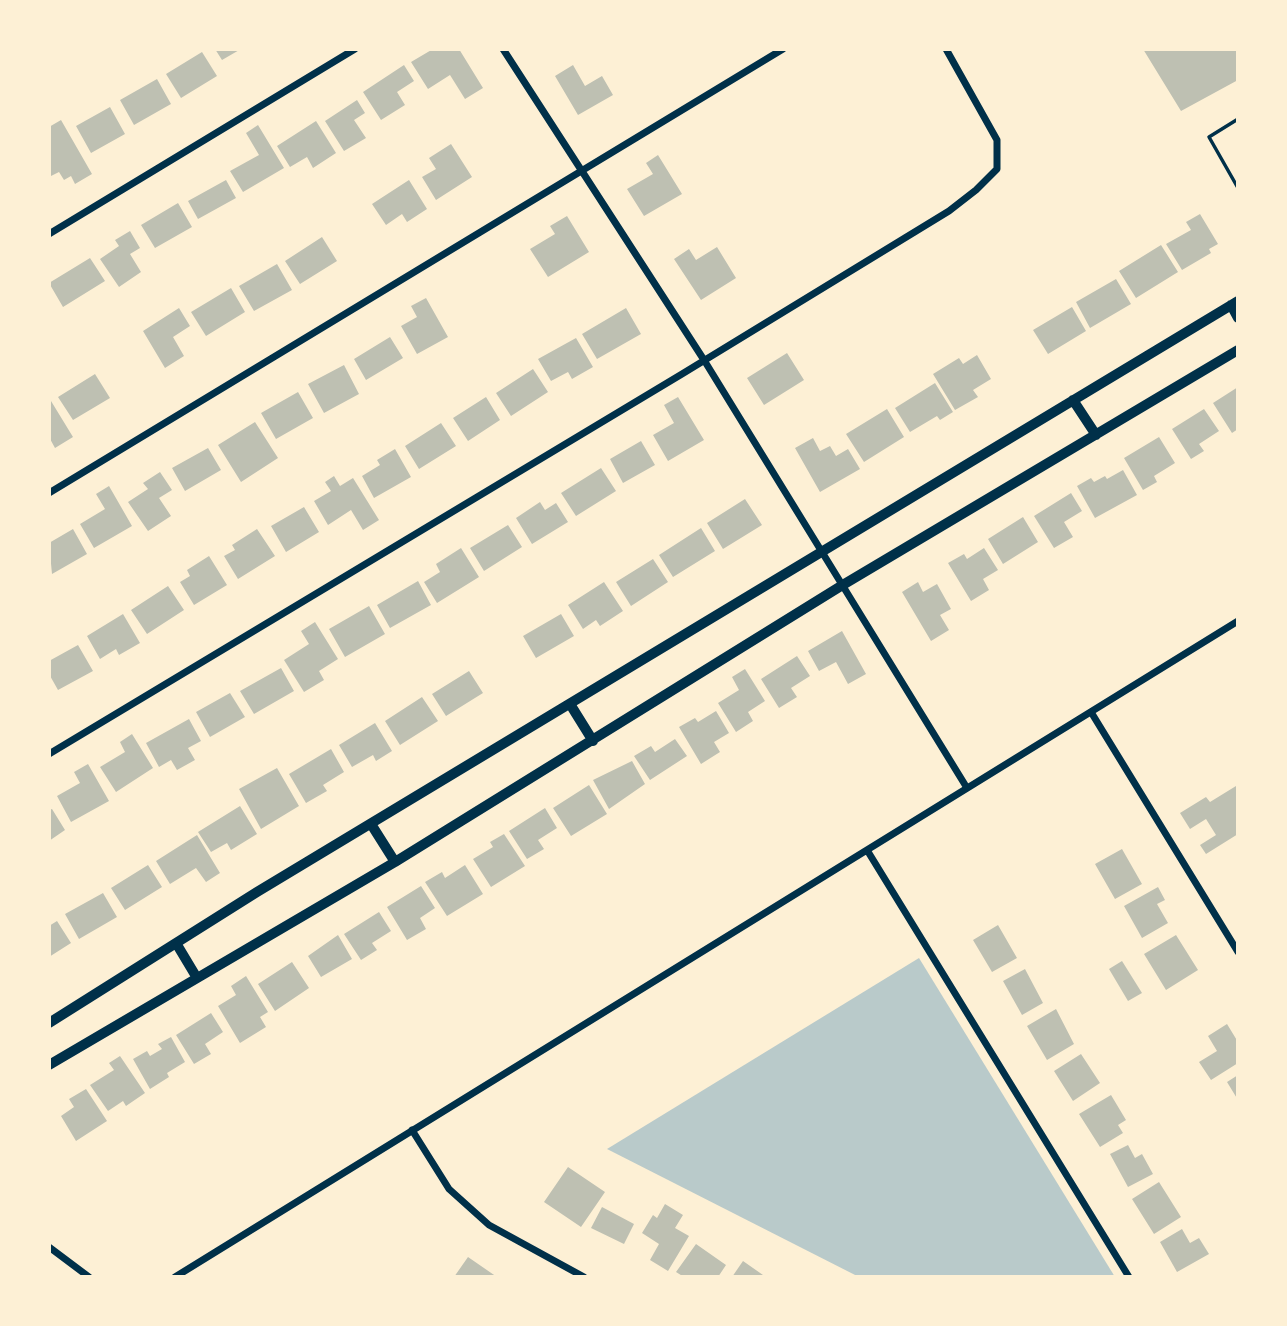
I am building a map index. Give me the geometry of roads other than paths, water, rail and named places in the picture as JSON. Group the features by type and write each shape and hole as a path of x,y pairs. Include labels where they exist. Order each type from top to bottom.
{"main road":[{"path":"49,1023 371,824 1234,303 1238,318"},
{"path":"49,1065 395,862 841,586 1238,350"},
{"path":"1073,400 1096,435"},
{"path":"570,704 593,741"},
{"path":"371,824 395,862"},
{"path":"176,943 197,978"}],"street":[{"path":"49,234 355,49"},
{"path":"503,49 704,360 967,788"},
{"path":"49,494 783,49"},
{"path":"49,754 948,211 997,169 997,140 946,49"},
{"path":"175,1277 1238,621"},
{"path":"1091,712 1238,952"},
{"path":"867,850 1129,1277"},
{"path":"412,1130 449,1189 489,1225 584,1277"},
{"path":"49,1247 89,1277"}],"lane":[{"path":"1238,119 1209,137 1238,188"}]}
